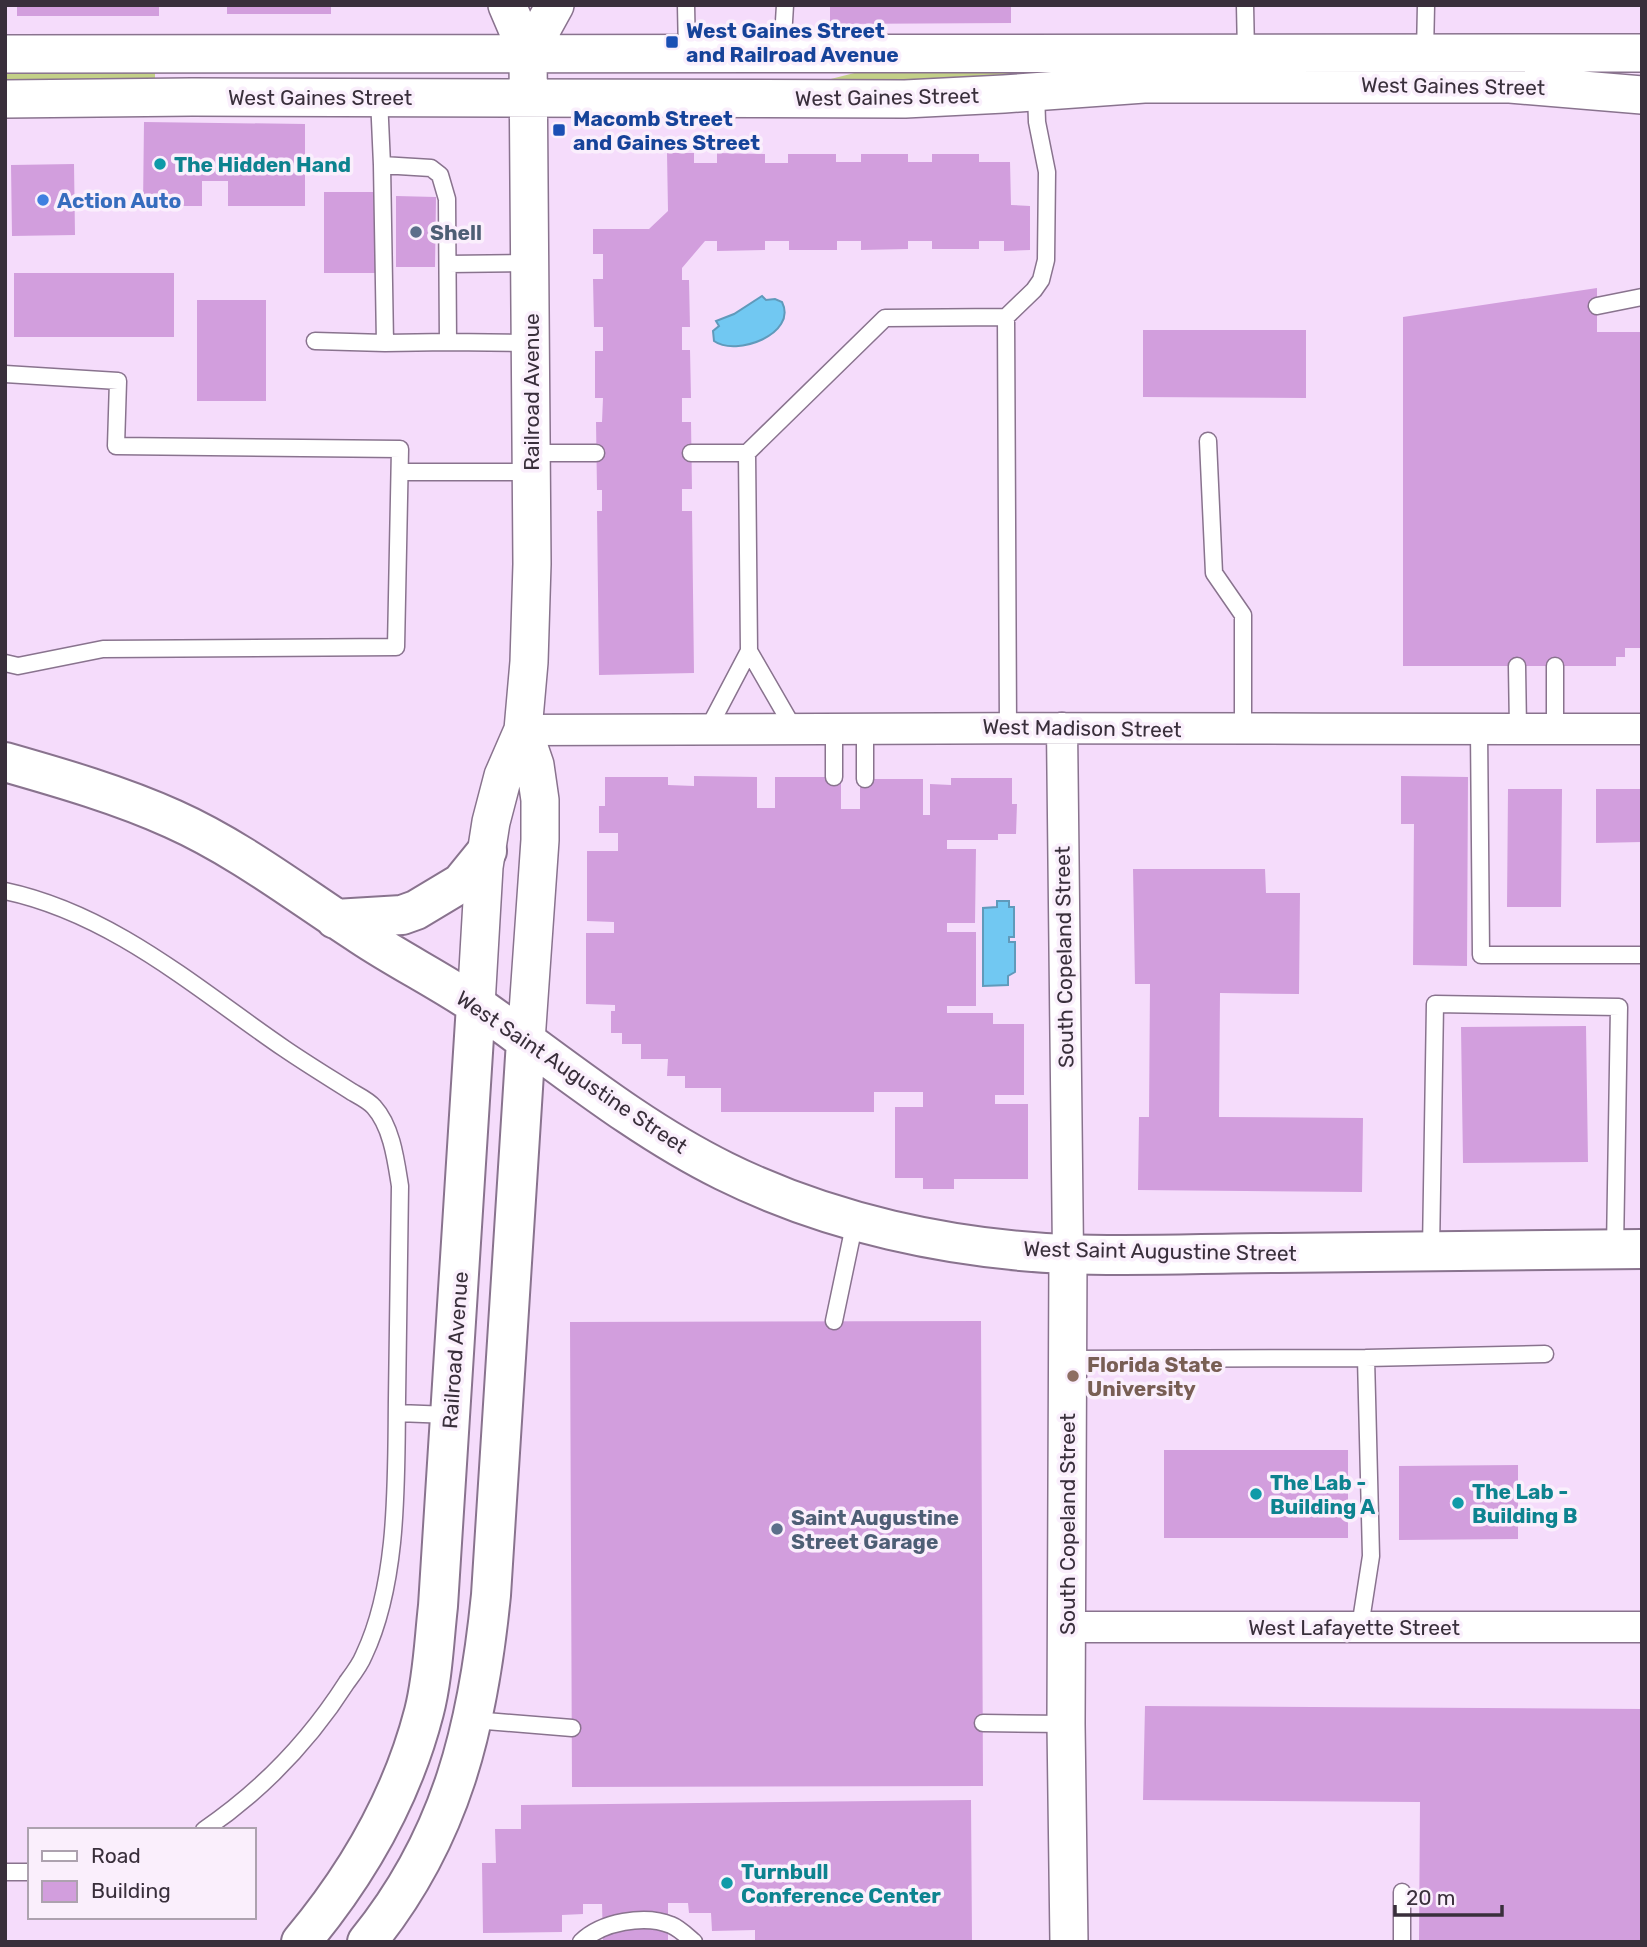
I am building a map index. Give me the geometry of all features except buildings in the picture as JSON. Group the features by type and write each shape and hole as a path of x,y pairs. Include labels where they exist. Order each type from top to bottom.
{"main road":[{"name":"West Saint Augustine Street","path":"5,762 57,777 174,819 253,862 335,919 476,1005 627,1114 716,1167 785,1197 855,1220 908,1234 973,1245 1068,1254 1628,1249"},
{"path":"335,919 402,915 416,910 461,883 487,851"},
{"name":"Railroad Avenue","path":"300,1942 326,1913 355,1868 404,1777 424,1710 432,1668 476,1005"},
{"name":"Railroad Avenue","path":"367,1942 409,1884 432,1841 456,1782 474,1720 485,1656 491,1595 526,1041"}],"street":[{"name":"Railroad Avenue","path":"476,1005 491,822 503,776 523,730 531,630 528,54 507,5"},
{"path":"528,54 555,5"},
{"name":"West Gaines Street","path":"5,99 905,99 1144,84 1247,69 1425,53 1642,53"},
{"name":"West Gaines Street","path":"5,54 1036,54 1642,95"},
{"path":"192,54 192,97"},
{"path":"1036,54 1036,92"},
{"name":"West Madison Street","path":"523,730 1008,727 1642,729"},
{"name":"South Copeland Street","path":"1062,728 1068,1254 1066,1724 1069,1942"},
{"name":"Railroad Avenue","path":"523,730 535,765 541,800 541,840 526,1041"},
{"name":"West Lafayette Street","path":"1066,1627 1642,1627"}],"lane":[{"path":"686,5 687,54"},
{"path":"782,54 785,5"},
{"path":"1245,5 1247,69"},
{"path":"1425,53 1426,5"},
{"path":"691,453 747,453 885,318 1006,317 1034,290 1041,280 1046,260 1047,172 1037,122 1036,92"},
{"path":"379,98 385,343"},
{"path":"382,165 431,167 440,175 447,199 448,342"},
{"path":"448,264 530,262"},
{"path":"1597,306 1642,297"},
{"path":"1006,317 1008,727"},
{"path":"315,341 531,343"},
{"path":"5,374 118,381 116,446 400,449 396,647 103,649 18,666 5,663"},
{"path":"1208,441 1214,573 1243,615 1243,729"},
{"path":"400,471 532,463 596,453"},
{"path":"708,729 749,651 747,453"},
{"path":"749,651 794,729"},
{"path":"1517,666 1518,729"},
{"path":"1555,666 1555,729"},
{"path":"834,728 834,777"},
{"path":"865,728 865,779"},
{"path":"1479,729 1481,955 1642,955"},
{"path":"5,891 55,906 125,939 243,1018 284,1049 374,1106 385,1126 396,1157 400,1186 395,1506 386,1583 377,1620 364,1656 332,1707 283,1764 233,1810 207,1828"},
{"path":"1431,1251 1435,1004 1619,1006 1628,1249"},
{"path":"834,1321 855,1220"},
{"path":"1067,1359 1366,1358 1545,1354"},
{"path":"1360,1627 1371,1556 1366,1358"},
{"path":"397,1413 450,1415"},
{"path":"474,1720 572,1728"},
{"path":"983,1723 1066,1724"},
{"path":"5,1872 28,1872"},
{"path":"1402,1892 1402,1942"},
{"path":"581,1942 600,1927 635,1920 671,1925 694,1942"}],"green space":[{"path":"890,64 1012,67 1011,80 811,84"},
{"path":"5,66 155,71 155,81 5,87"}],"water":[{"path":"762,296 766,300 775,299 782,302 785,314 773,333 762,340 736,346 714,341 713,331 719,326 716,321 734,314"},
{"path":"997,901 1009,901 1009,907 1014,907 1014,937 1009,937 1009,942 1015,942 1015,972 1008,976 1008,985 983,986 983,908 997,907"}],"place":[{"name":"West Gaines Street and Railroad Avenue","path":"672,42"},
{"name":"Macomb Street and Gaines Street","path":"559,130"},
{"name":"The Hidden Hand","path":"160,164"},
{"name":"Action Auto","path":"43,200"},
{"name":"Shell","path":"416,232"},
{"name":"Florida State University","path":"1073,1376"},
{"name":"The Lab - Building A","path":"1256,1494"},
{"name":"The Lab - Building B","path":"1458,1503"},
{"name":"Saint Augustine Street Garage","path":"777,1529"},
{"name":"Turnbull Conference Center","path":"727,1883"}]}
